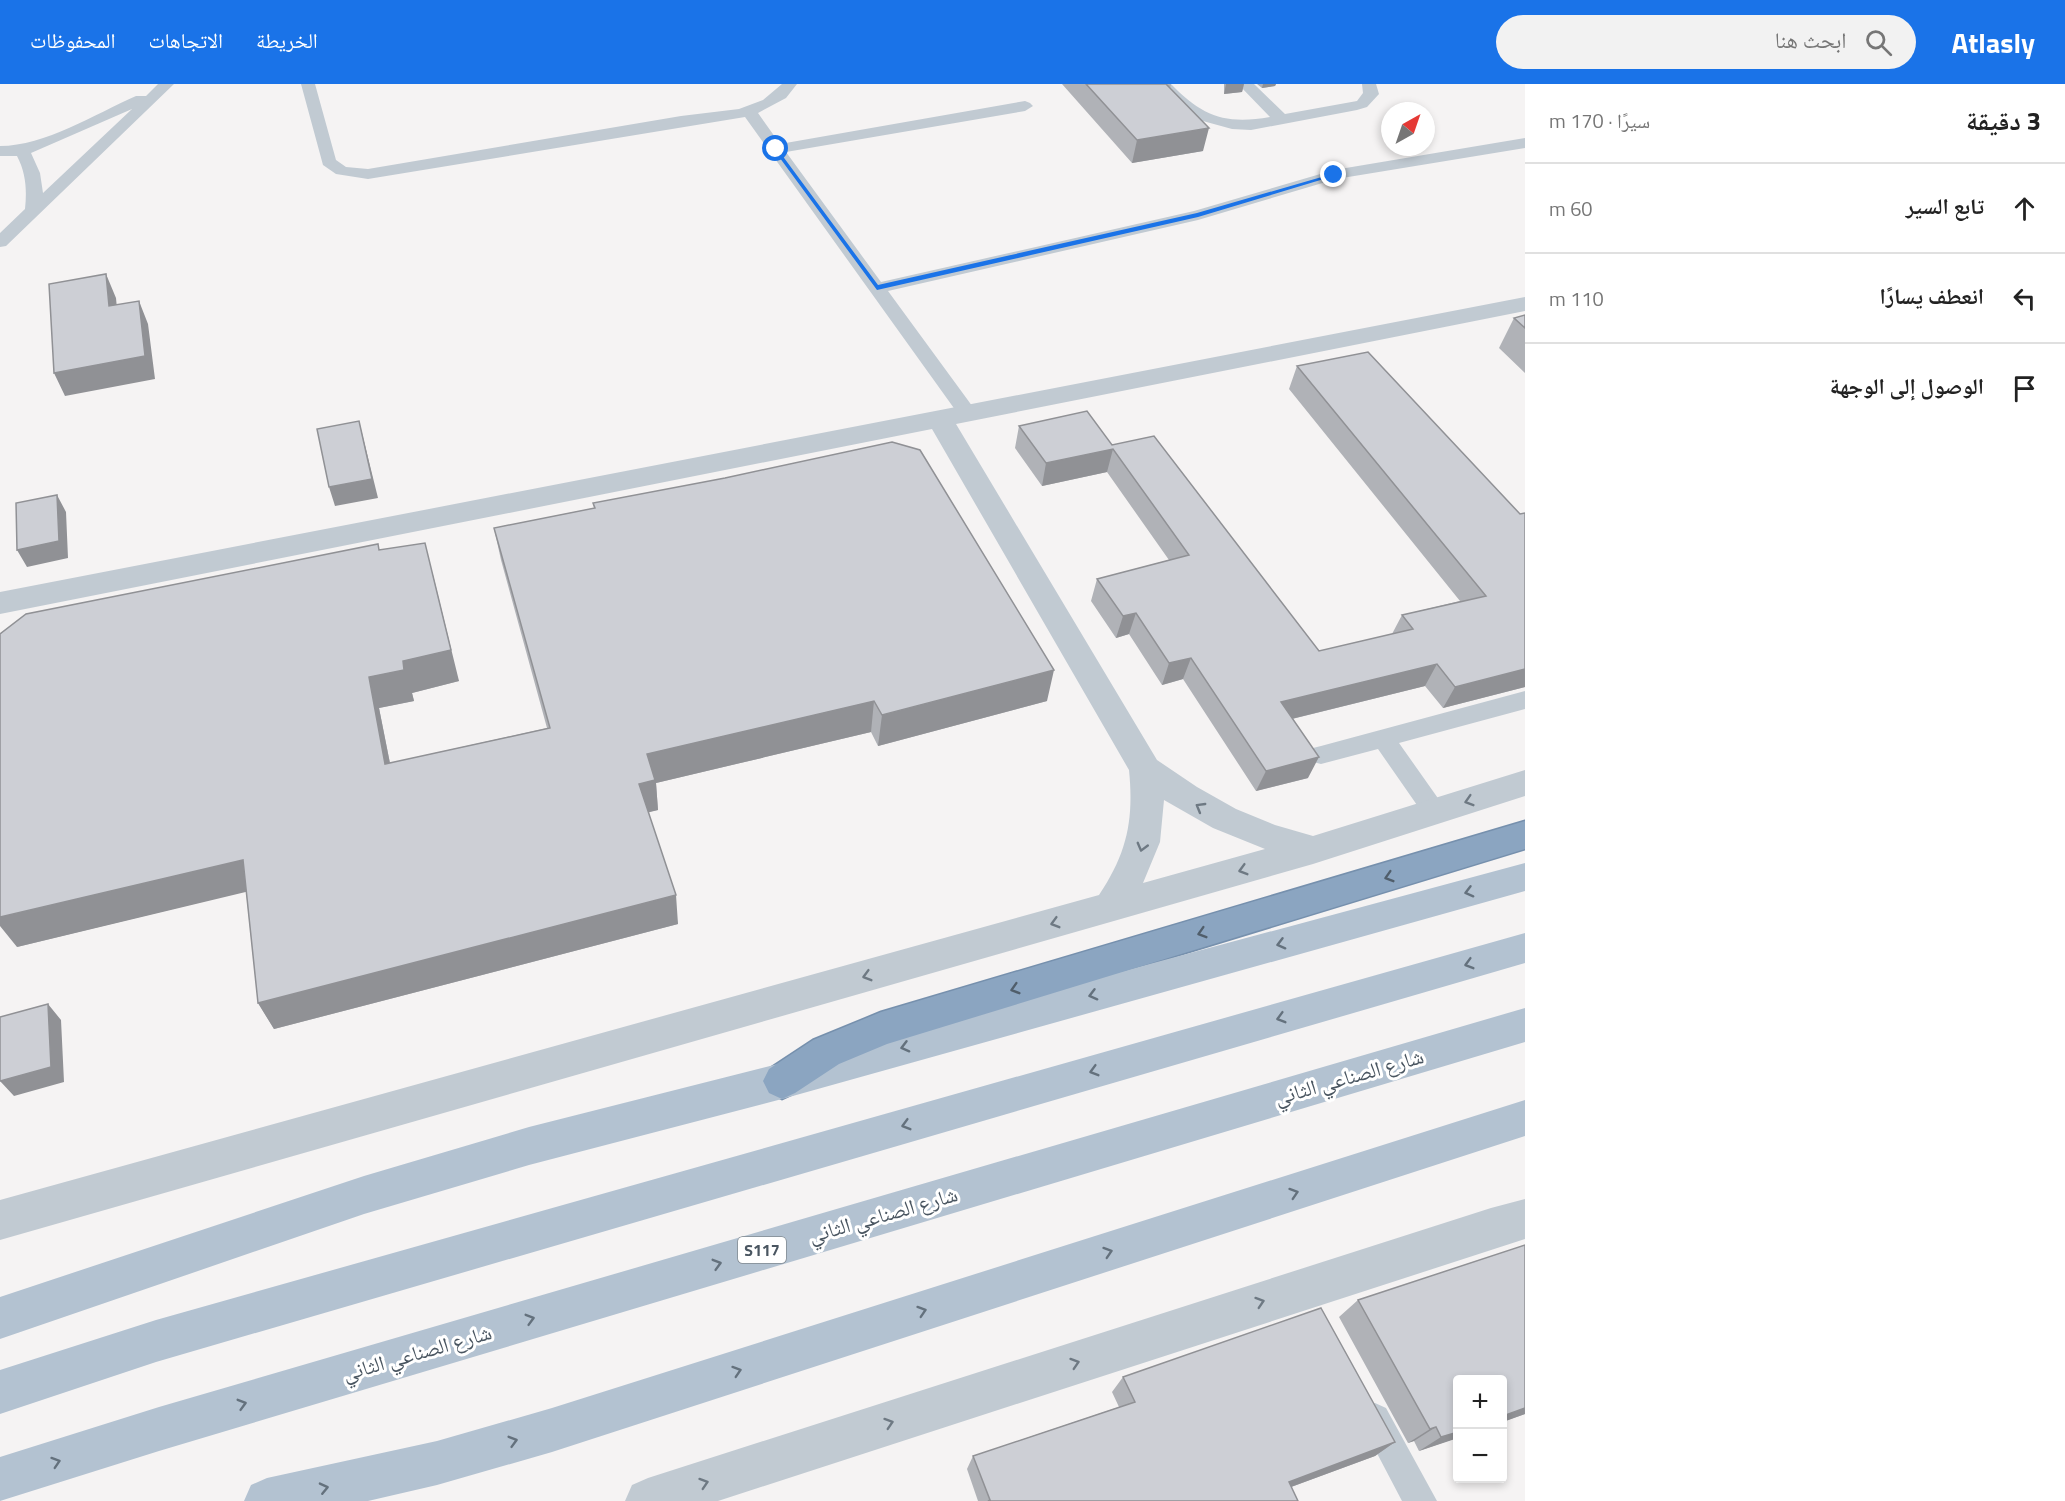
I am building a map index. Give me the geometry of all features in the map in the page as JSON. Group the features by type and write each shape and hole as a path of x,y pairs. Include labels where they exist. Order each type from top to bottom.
{"highway":[{"path":"782,1081 826,1052 881,1029 1525,835"}],"main road":[{"path":"0,1318 364,1195 530,1146 782,1081 1525,877"},
{"path":"0,1392 156,1341 1525,948"},
{"name":"شارع الصناعي الثاني","path":"0,1480 159,1429 1525,1025"},
{"path":"267,1501 437,1463 552,1430 1525,1118"}],"street":[{"path":"0,603 1525,304"},
{"path":"954,416 1144,769 1149,807 1148,826 1141,855 1128,882 1110,908"},
{"path":"1144,769 1180,796 1220,819 1265,837 1313,850"},
{"path":"0,1220 1313,850 1525,783"},
{"path":"648,1501 1312,1303 1525,1219"}],"lane":[{"path":"308,84 326,157 334,167 354,174 382,172 748,111 777,97 790,84"},
{"path":"1163,84 1185,107 1213,121 1251,125 1362,104 1371,94 1369,84"},
{"path":"1245,84 1282,120"},
{"path":"0,151 22,151 83,127 165,86"},
{"path":"0,242 165,86"},
{"path":"776,149 1025,106"},
{"path":"748,111 877,288 954,416"},
{"path":"877,288 1188,218 1334,175 1525,143"},
{"path":"22,151 34,176 33,210"},
{"path":"1322,755 1525,700"},
{"path":"1383,738 1436,811"},
{"path":"1359,1389 1420,1501"}],"building":[{"path":"1086,84 1166,84 1209,128 1137,140"},
{"path":"106,274 109,306 139,301 145,356 54,373 49,284"},
{"path":"1525,315 1525,328 1514,318"},
{"path":"1368,352 1520,514 1525,513 1525,669 1455,687 1437,664 1281,702 1319,757 1266,771 1191,658 1169,663 1136,613 1123,616 1097,579 1189,555 1113,449 1046,463 1019,426 1087,411 1112,445 1154,436 1319,651 1413,629 1402,615 1486,596 1297,366"},
{"path":"359,421 372,479 329,487 317,429"},
{"path":"892,442 920,450 1054,670 882,715 874,701 647,754 655,780 639,784 676,895 258,1003 243,860 0,917 0,634 26,614 378,544 379,550 425,543 451,650 403,661 404,670 369,677 385,764 550,728 494,528 595,508 593,503 725,478"},
{"path":"57,495 59,541 17,550 16,503"},
{"path":"48,1004 51,1067 0,1081 0,1017"},
{"path":"1525,1245 1525,1408 1507,1415 1507,1375 1453,1375 1453,1433 1441,1437 1436,1427 1430,1429 1358,1300"},
{"path":"1321,1308 1395,1442 1289,1482 1298,1501 988,1501 990,1500 973,1456 1135,1402 1123,1377"}],"route":[{"path":"776,149 877,288 1168,223 1334,175"}]}
